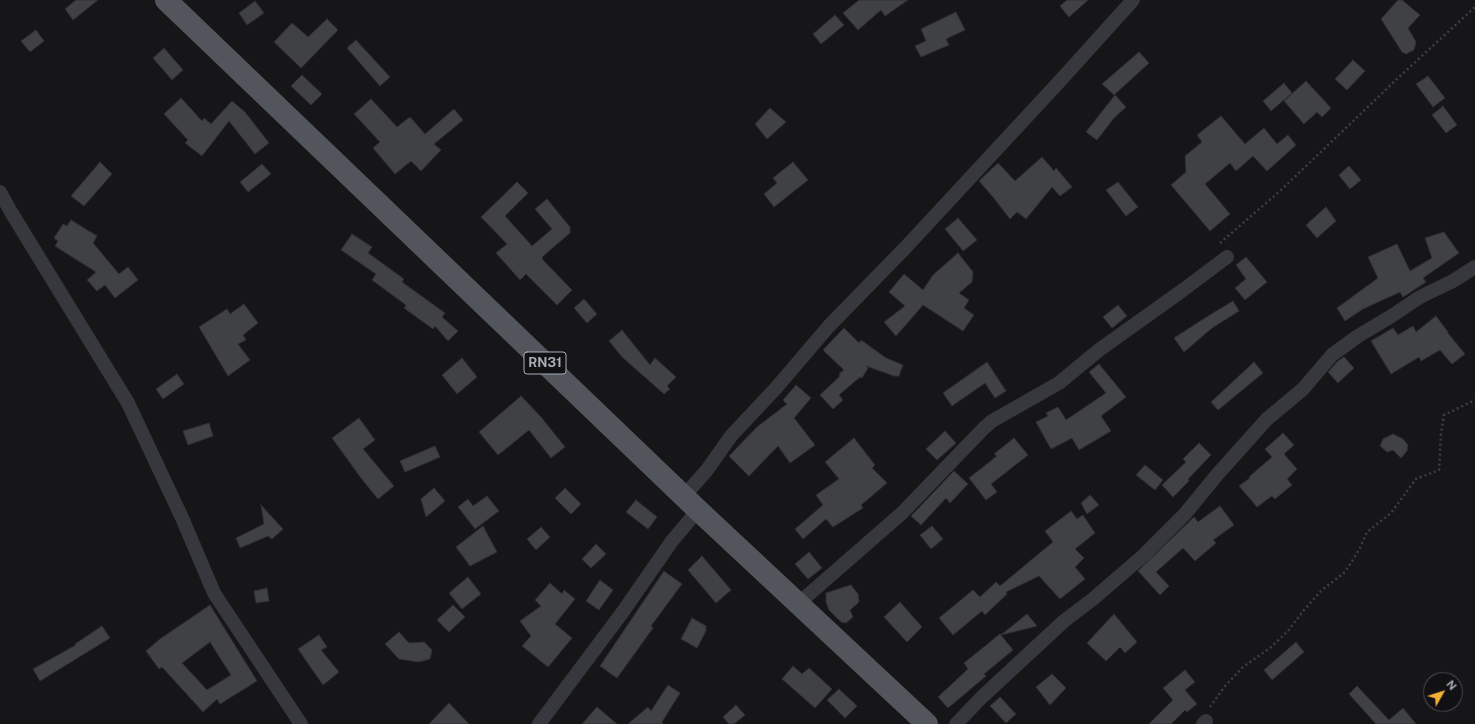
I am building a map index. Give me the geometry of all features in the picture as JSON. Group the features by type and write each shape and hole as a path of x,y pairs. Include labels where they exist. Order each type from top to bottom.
{"main road":[{"name":"RN31","path":"166,0 691,503 927,724"}],"street":[{"path":"538,724 622,613 672,541 707,470 731,436 776,388 829,326 906,247 1133,0"},
{"path":"0,192 128,403 183,520 214,593 301,724"},
{"path":"799,603 902,513 988,425 1059,383 1099,350 1227,257"},
{"path":"956,724 982,697 1064,621 1093,599 1144,555 1185,514 1216,476 1267,420 1304,389 1332,355 1358,336 1420,298 1453,281 1475,267"}],"path":[{"path":"1227,257 1220,243 1280,191 1398,78 1475,7"},
{"path":"1205,723 1210,707 1225,686 1243,666 1270,648 1288,631 1322,590 1345,572 1359,550 1367,532 1391,513 1416,479 1439,470 1441,434 1444,415 1475,400"}],"building":[{"path":"76,0 98,0 73,20 65,9"},
{"path":"859,0 908,0 885,16 881,10 858,30 843,13"},
{"path":"1067,0 1088,0 1069,17 1060,6"},
{"path":"1398,0 1402,0 1420,15 1408,28 1416,42 1414,50 1406,54 1402,52 1381,19"},
{"path":"255,1 264,13 247,25 239,13"},
{"path":"956,12 965,30 946,39 949,45 921,57 915,46 926,41 921,29"},
{"path":"835,15 844,25 821,44 813,34"},
{"path":"327,19 338,30 301,68 274,42 292,23 308,37"},
{"path":"36,30 44,41 30,52 21,41"},
{"path":"356,40 390,77 380,86 347,48"},
{"path":"164,48 183,70 172,80 153,58"},
{"path":"1139,52 1149,63 1114,95 1102,84"},
{"path":"1353,60 1365,71 1347,90 1335,79"},
{"path":"302,75 322,94 311,105 291,86"},
{"path":"1428,76 1445,98 1433,107 1416,84"},
{"path":"1306,81 1331,108 1322,117 1317,112 1304,124 1284,101"},
{"path":"1284,83 1292,93 1271,111 1263,101"},
{"path":"1115,95 1126,107 1114,118 1097,140 1086,132"},
{"path":"181,98 202,121 204,118 211,124 232,101 245,112 269,143 255,154 229,121 202,156 185,143 188,140 164,114"},
{"path":"371,99 397,127 410,117 425,134 454,109 463,120 434,144 441,150 421,171 411,161 395,174 373,148 380,142 354,114"},
{"path":"1443,106 1457,125 1446,133 1432,115"},
{"path":"770,108 786,122 767,139 755,124"},
{"path":"1221,116 1245,144 1264,128 1277,144 1288,135 1296,145 1267,171 1253,156 1236,171 1230,163 1205,184 1230,214 1210,231 1171,185 1186,172 1185,156 1202,142 1197,135"},
{"path":"1042,157 1054,171 1056,168 1072,187 1060,196 1052,187 1026,219 1017,212 1010,219 979,181 998,163 1015,181"},
{"path":"100,162 112,174 84,206 71,196"},
{"path":"793,162 808,180 774,207 764,194 777,183 773,178"},
{"path":"262,164 271,174 248,192 240,182"},
{"path":"1349,166 1361,180 1350,189 1339,175"},
{"path":"517,182 528,193 505,216 532,246 552,229 535,209 547,199 570,227 570,233 542,257 542,259 572,290 557,305 526,274 520,280 496,253 507,244 481,217"},
{"path":"1118,182 1138,207 1126,216 1106,190"},
{"path":"1326,207 1336,221 1317,238 1306,225"},
{"path":"958,218 977,240 963,251 945,229"},
{"path":"71,220 97,236 93,243 119,274 128,267 138,280 115,298 105,285 97,291 87,280 96,272 55,246 58,241 54,238 63,224 67,226"},
{"path":"1444,232 1459,253 1423,278 1426,282 1403,297 1400,292 1363,309 1345,321 1337,308 1378,278 1368,257 1397,244 1410,271 1432,258 1425,238"},
{"path":"352,234 372,247 368,253 404,279 402,282 445,313 442,317 458,331 448,341 435,326 433,329 404,308 406,305 372,280 376,274 341,250"},
{"path":"958,253 973,272 972,282 959,293 969,300 964,308 974,315 963,331 923,305 896,336 884,322 905,306 889,292 904,274 923,290 933,275"},
{"path":"1246,257 1267,282 1245,300 1235,288 1246,279 1236,265"},
{"path":"584,299 597,314 587,323 574,308"},
{"path":"1233,301 1239,311 1212,328 1184,352 1174,338"},
{"path":"244,304 258,323 243,335 246,340 238,344 250,360 228,376 199,327 227,309 230,314"},
{"path":"1118,305 1127,316 1112,328 1103,317"},
{"path":"1436,316 1465,354 1452,364 1440,350 1421,361 1419,357 1391,374 1371,341 1393,328 1398,335 1413,326 1416,332"},
{"path":"844,328 859,343 861,340 886,358 903,365 899,376 894,376 866,366 868,368 862,378 860,377 839,395 843,400 833,409 820,395 840,376 839,374 844,370 823,350"},
{"path":"622,330 650,365 655,358 676,377 667,386 670,389 664,394 622,357 609,341"},
{"path":"1344,357 1354,368 1338,383 1328,372"},
{"path":"462,358 477,377 457,394 442,375"},
{"path":"987,362 1006,391 995,398 985,383 952,406 943,393"},
{"path":"1254,362 1263,373 1218,410 1211,402"},
{"path":"1099,364 1126,397 1101,416 1111,431 1079,450 1072,438 1051,449 1036,422 1048,416 1046,413 1058,407 1066,420 1106,393 1089,372"},
{"path":"177,374 184,384 163,399 156,389"},
{"path":"796,385 811,398 794,418 815,445 790,463 778,446 749,476 729,456 757,427 787,404 783,400"},
{"path":"521,396 541,417 565,447 551,458 529,430 498,455 479,432"},
{"path":"359,418 375,440 363,449 394,486 378,499 332,438"},
{"path":"209,423 213,436 188,445 183,431"},
{"path":"945,431 956,443 937,460 926,449"},
{"path":"1283,433 1294,445 1284,454 1297,469 1287,479 1292,485 1275,499 1272,496 1257,507 1239,486 1250,478 1249,477 1272,457 1265,449"},
{"path":"1393,434 1403,439 1408,445 1407,451 1401,458 1393,450 1387,452 1380,446 1383,439"},
{"path":"854,438 875,465 872,468 887,483 861,505 863,508 833,527 826,519 803,539 795,529 823,505 816,495 839,479 825,462"},
{"path":"1014,438 1028,455 991,484 997,492 986,500 969,478 997,456 994,454"},
{"path":"1199,443 1211,455 1173,497 1162,485 1186,462 1183,459"},
{"path":"435,446 440,457 405,472 400,461"},
{"path":"1145,465 1163,480 1155,490 1136,475"},
{"path":"954,471 968,484 950,503 946,498 921,525 911,516"},
{"path":"434,488 445,501 426,517 421,499"},
{"path":"565,488 581,504 571,514 555,498"},
{"path":"1090,495 1099,505 1087,514 1081,503"},
{"path":"487,496 499,511 475,529 458,507 468,499 473,506"},
{"path":"636,500 657,517 648,529 626,512"},
{"path":"261,505 283,529 272,539 268,536 240,548 236,538 264,524"},
{"path":"1220,506 1234,525 1213,540 1216,543 1195,561 1183,548 1156,572 1169,586 1160,595 1138,571 1194,517 1198,522"},
{"path":"1071,511 1077,519 1083,515 1095,533 1075,549 1084,558 1075,567 1085,579 1060,599 1039,576 1006,592 1007,594 985,615 982,611 953,635 939,618 973,590 980,597 996,582 1000,586 1053,542 1045,531"},
{"path":"483,526 497,552 470,566 456,547"},
{"path":"932,526 943,539 931,549 920,535"},
{"path":"541,527 550,537 536,550 527,539"},
{"path":"596,544 606,554 591,568 582,559"},
{"path":"809,552 822,568 808,579 795,564"},
{"path":"702,556 731,590 716,603 688,570"},
{"path":"664,571 682,584 651,626 653,628 617,678 600,666"},
{"path":"468,577 481,594 462,609 449,593"},
{"path":"600,580 613,590 599,610 586,601"},
{"path":"550,583 562,594 564,590 575,599 555,624 572,638 548,667 522,646 531,636 520,621 541,606 535,600"},
{"path":"851,585 858,594 859,602 850,610 853,617 846,623 841,622 829,610 826,602 826,593"},
{"path":"267,588 269,601 256,603 254,591"},
{"path":"900,602 922,627 907,642 884,617"},
{"path":"210,605 257,681 220,704 217,699 203,712 162,667 159,669 146,651 160,639","holes":["210,642 231,675 207,690 182,663"]},
{"path":"453,605 465,617 449,632 437,620"},
{"path":"1027,614 1037,626 1001,635"},
{"path":"1114,614 1137,642 1125,653 1120,647 1106,661 1087,643"},
{"path":"692,618 706,626 706,631 697,648 681,639"},
{"path":"102,626 110,638 40,681 33,669 76,645 75,644"},
{"path":"399,632 409,643 424,642 432,650 430,659 418,662 399,659 385,644"},
{"path":"1000,634 1013,650 984,674 986,676 948,708 938,697 968,669 964,663"},
{"path":"319,635 327,647 321,650 339,672 323,685 298,649"},
{"path":"1296,642 1304,652 1272,680 1264,670"},
{"path":"793,666 802,674 809,668 832,689 815,708 782,679"},
{"path":"1185,670 1195,682 1185,690 1197,704 1187,712 1185,710 1171,724 1149,724 1173,700 1163,688"},
{"path":"1052,674 1066,688 1050,705 1036,687"},
{"path":"668,685 680,693 662,722 663,724 628,724 648,707 651,711"},
{"path":"1357,686 1389,720 1403,708 1416,724 1376,724 1349,694"},
{"path":"839,689 857,706 845,718 827,700"},
{"path":"1000,697 1016,714 1006,723 990,706"},
{"path":"449,703 469,724 429,724"},
{"path":"736,705 745,715 734,724 729,724 723,717"},
{"path":"597,707 617,724 582,724"}]}
